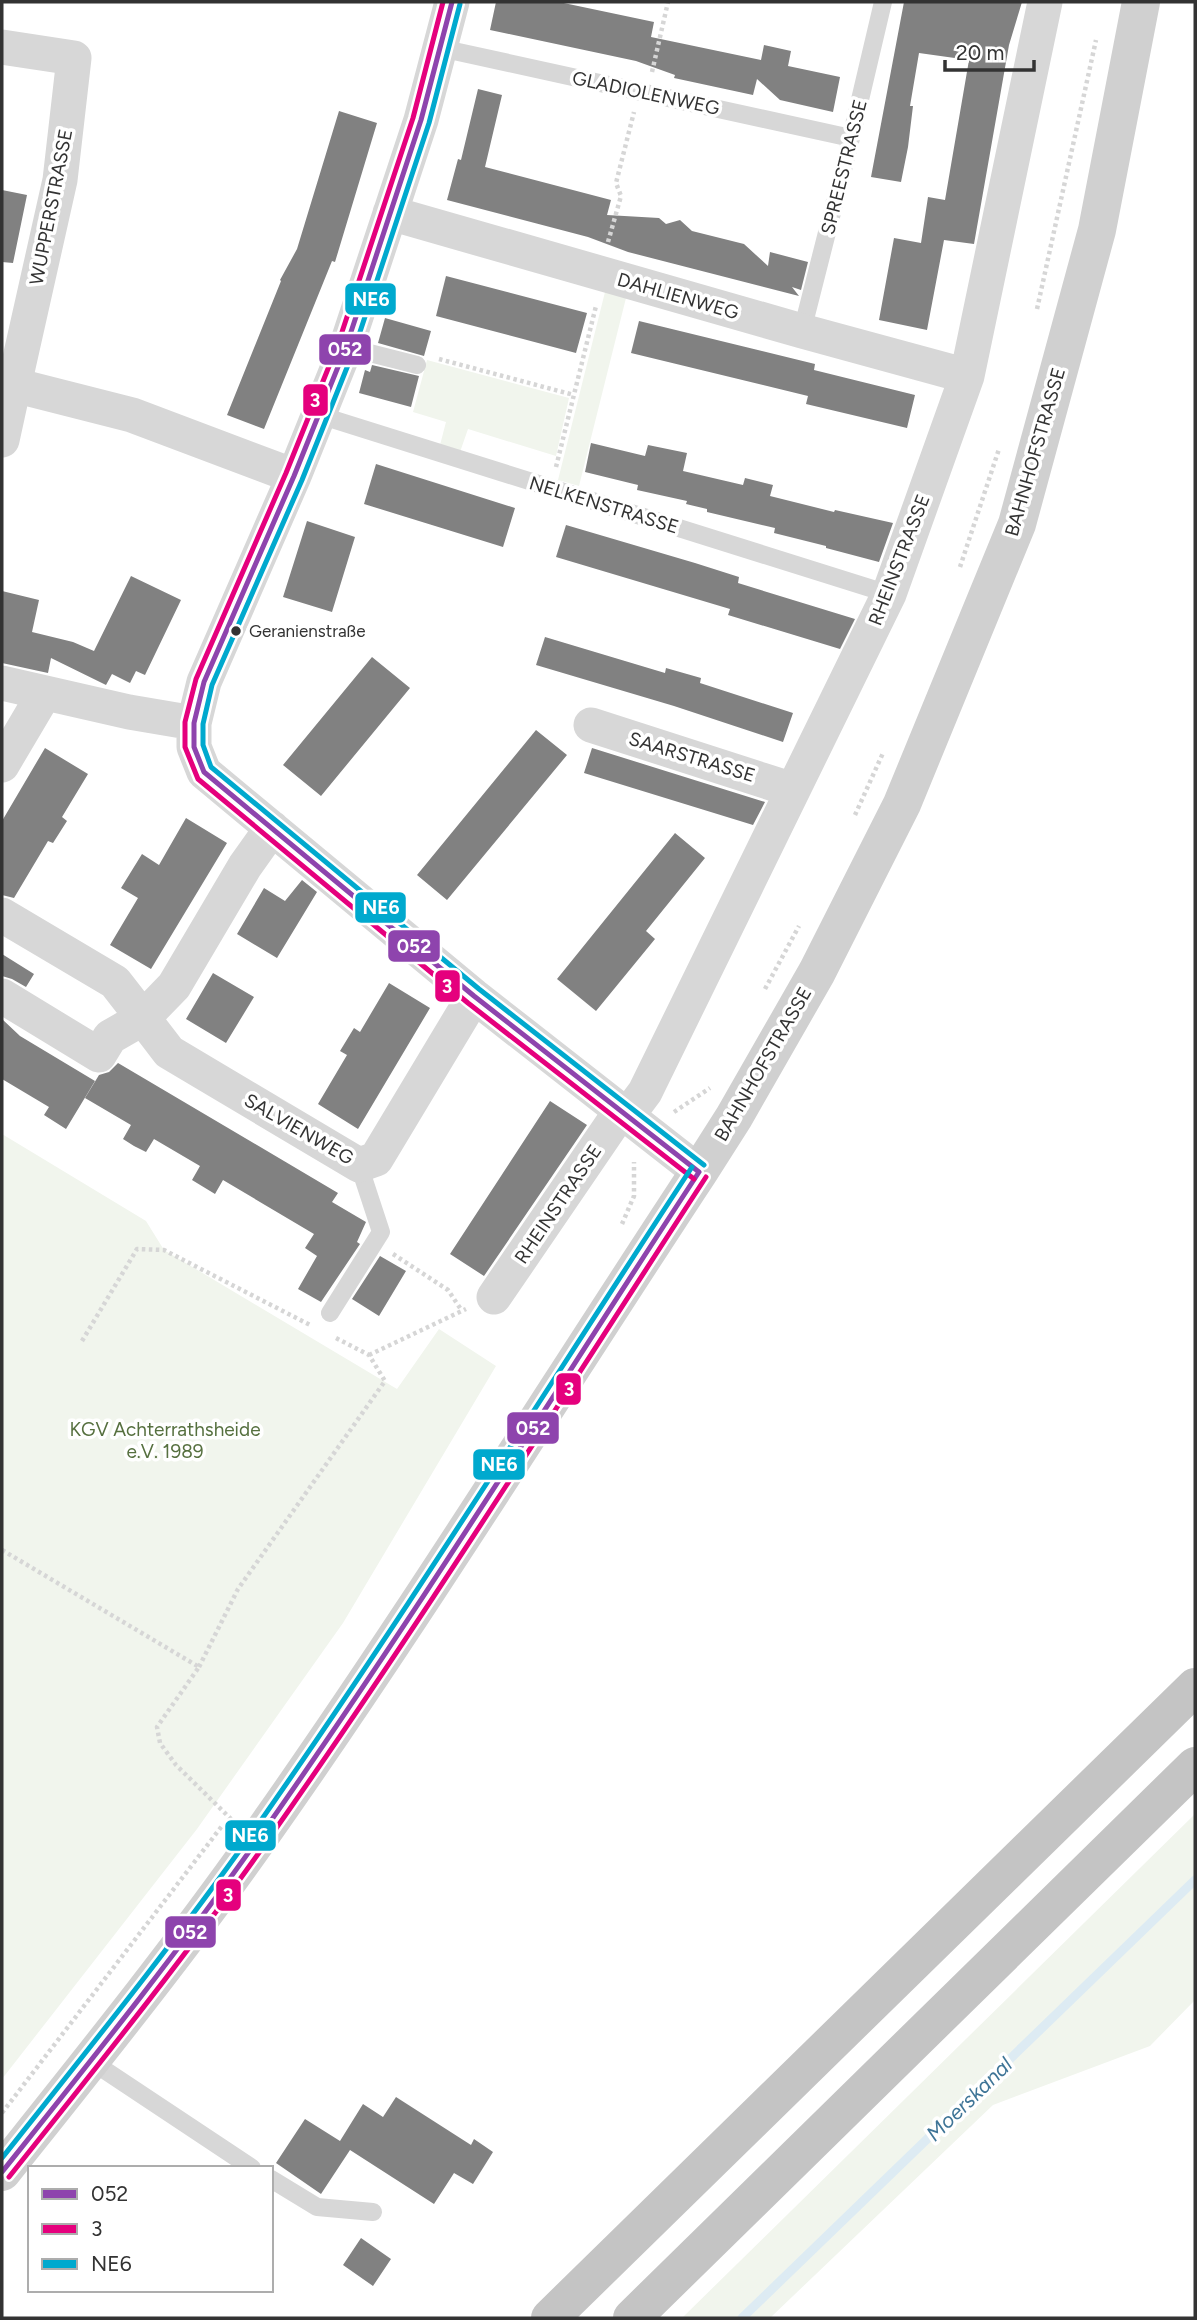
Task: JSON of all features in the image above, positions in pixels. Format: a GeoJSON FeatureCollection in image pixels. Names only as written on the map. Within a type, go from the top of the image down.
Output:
{"type":"FeatureCollection","features":[{"type":"Feature","properties":{"kind":"highway"},"geometry":{"type":"LineString","coordinates":[[550,2318],[1195,1688]]}},
{"type":"Feature","properties":{"kind":"highway"},"geometry":{"type":"LineString","coordinates":[[632,2318],[1195,1766]]}},
{"type":"Feature","properties":{"kind":"main road","name":"BAHNHOFSTRASSE"},"geometry":{"type":"LineString","coordinates":[[2,2172],[91,2061],[256,1842],[419,1601],[699,1172],[734,1117],[817,972],[902,804],[1017,524],[1097,230],[1141,2]]}},
{"type":"Feature","properties":{"kind":"street"},"geometry":{"type":"LineString","coordinates":[[452,2],[421,120],[346,347],[294,476],[204,682],[194,723],[194,747],[204,772],[474,996],[699,1172]]}},
{"type":"Feature","properties":{"kind":"street","name":"RHEINSTRASSE"},"geometry":{"type":"LineString","coordinates":[[494,1297],[624,1114],[645,1091],[889,594],[967,376],[1045,2]]}},
{"type":"Feature","properties":{"kind":"street","name":"WUPPERSTRASSE"},"geometry":{"type":"LineString","coordinates":[[2,47],[74,58],[60,180],[2,440]]}},
{"type":"Feature","properties":{"kind":"street","name":"DAHLIENWEG"},"geometry":{"type":"LineString","coordinates":[[390,213],[967,376]]}},
{"type":"Feature","properties":{"kind":"street"},"geometry":{"type":"LineString","coordinates":[[14,386],[132,415],[294,476]]}},
{"type":"Feature","properties":{"kind":"street"},"geometry":{"type":"LineString","coordinates":[[2,683],[129,712],[194,723]]}},
{"type":"Feature","properties":{"kind":"street"},"geometry":{"type":"LineString","coordinates":[[2,765],[44,694]]}},
{"type":"Feature","properties":{"kind":"street","name":"SAARSTRASSE"},"geometry":{"type":"LineString","coordinates":[[591,725],[793,790]]}},
{"type":"Feature","properties":{"kind":"street"},"geometry":{"type":"LineString","coordinates":[[2,996],[99,1055],[110,1037],[143,1018],[174,986],[245,866],[272,828]]}},
{"type":"Feature","properties":{"kind":"street","name":"SALVIENWEG"},"geometry":{"type":"LineString","coordinates":[[2,915],[115,982],[169,1052],[359,1165],[376,1159],[474,996]]}},
{"type":"Feature","properties":{"kind":"lane","name":"SPREESTRASSE"},"geometry":{"type":"LineString","coordinates":[[802,331],[883,2]]}},
{"type":"Feature","properties":{"kind":"lane","name":"GLADIOLENWEG"},"geometry":{"type":"LineString","coordinates":[[440,48],[851,138]]}},
{"type":"Feature","properties":{"kind":"lane"},"geometry":{"type":"LineString","coordinates":[[346,347],[417,365]]}},
{"type":"Feature","properties":{"kind":"lane","name":"NELKENSTRASSE"},"geometry":{"type":"LineString","coordinates":[[319,415],[889,594]]}},
{"type":"Feature","properties":{"kind":"lane"},"geometry":{"type":"LineString","coordinates":[[330,1313],[381,1232],[359,1165]]}},
{"type":"Feature","properties":{"kind":"lane"},"geometry":{"type":"LineString","coordinates":[[91,2061],[249,2166]]}},
{"type":"Feature","properties":{"kind":"lane"},"geometry":{"type":"LineString","coordinates":[[273,2180],[317,2207],[373,2212]]}},
{"type":"Feature","properties":{"kind":"path"},"geometry":{"type":"LineString","coordinates":[[551,488],[621,196],[616,183],[668,2]]}},
{"type":"Feature","properties":{"kind":"path"},"geometry":{"type":"LineString","coordinates":[[417,365],[426,356],[574,395]]}},
{"type":"Feature","properties":{"kind":"path"},"geometry":{"type":"LineString","coordinates":[[374,1242],[448,1290],[462,1311]]}},
{"type":"Feature","properties":{"kind":"path"},"geometry":{"type":"LineString","coordinates":[[82,1341],[137,1249],[164,1250],[320,1330]]}},
{"type":"Feature","properties":{"kind":"path"},"geometry":{"type":"LineString","coordinates":[[369,1355],[494,1297]]}},
{"type":"Feature","properties":{"kind":"path"},"geometry":{"type":"LineString","coordinates":[[256,1842],[176,1765],[160,1744],[157,1727],[198,1667],[238,1589],[385,1381],[369,1355],[332,1336]]}},
{"type":"Feature","properties":{"kind":"path"},"geometry":{"type":"LineString","coordinates":[[2,1550],[198,1667]]}},
{"type":"Feature","properties":{"kind":"green space"},"geometry":{"type":"Polygon","coordinates":[[[606,288],[627,294],[579,486],[558,480],[606,288]]]}},
{"type":"Feature","properties":{"kind":"green space"},"geometry":{"type":"Polygon","coordinates":[[[427,360],[569,398],[556,456],[468,429],[460,452],[440,445],[446,422],[413,412],[427,360]]]}},
{"type":"Feature","properties":{"kind":"green space","name":"KGV Achterrathsheide e.V. 1989"},"geometry":{"type":"Polygon","coordinates":[[[2,1134],[146,1221],[164,1250],[397,1389],[439,1329],[496,1366],[343,1623],[197,1829],[2,2079],[2,1134]]]}},
{"type":"Feature","properties":{"kind":"green space"},"geometry":{"type":"Polygon","coordinates":[[[1195,1814],[1195,2000],[1150,2046],[993,2105],[770,2318],[682,2318],[1195,1814]]]}},
{"type":"Feature","properties":{"kind":"building"},"geometry":{"type":"Polygon","coordinates":[[[496,2],[559,2],[654,22],[651,37],[761,60],[764,45],[791,51],[788,66],[840,77],[833,112],[780,100],[757,79],[753,95],[674,78],[675,75],[636,61],[490,30],[496,2]]]}},
{"type":"Feature","properties":{"kind":"building"},"geometry":{"type":"Polygon","coordinates":[[[904,2],[1022,2],[1009,45],[974,244],[944,240],[927,330],[879,320],[894,238],[921,243],[928,197],[945,200],[969,60],[919,53],[901,182],[871,177],[904,2]]]}},
{"type":"Feature","properties":{"kind":"building"},"geometry":{"type":"Polygon","coordinates":[[[478,89],[502,95],[485,167],[611,200],[607,215],[659,218],[666,224],[680,220],[692,231],[744,244],[768,266],[770,252],[808,262],[801,290],[792,287],[799,296],[628,252],[588,237],[447,200],[458,159],[461,160],[478,89]]]}},
{"type":"Feature","properties":{"kind":"building"},"geometry":{"type":"Polygon","coordinates":[[[339,111],[377,123],[335,262],[332,261],[264,429],[227,415],[280,280],[297,249],[339,111]]]}},
{"type":"Feature","properties":{"kind":"building"},"geometry":{"type":"Polygon","coordinates":[[[2,190],[27,195],[13,263],[2,262],[2,190]]]}},
{"type":"Feature","properties":{"kind":"building"},"geometry":{"type":"Polygon","coordinates":[[[446,276],[587,313],[576,353],[436,316],[446,276]]]}},
{"type":"Feature","properties":{"kind":"building"},"geometry":{"type":"Polygon","coordinates":[[[385,318],[431,331],[424,356],[378,343],[385,318]]]}},
{"type":"Feature","properties":{"kind":"building"},"geometry":{"type":"Polygon","coordinates":[[[639,321],[815,364],[814,370],[915,395],[907,428],[806,404],[808,396],[631,353],[639,321]]]}},
{"type":"Feature","properties":{"kind":"building"},"geometry":{"type":"Polygon","coordinates":[[[372,365],[419,376],[411,407],[359,393],[365,370],[370,372],[372,365]]]}},
{"type":"Feature","properties":{"kind":"building"},"geometry":{"type":"Polygon","coordinates":[[[591,443],[645,456],[648,445],[687,453],[683,471],[743,485],[745,478],[773,485],[770,496],[893,523],[879,562],[826,548],[774,533],[775,528],[707,512],[707,509],[686,504],[687,501],[637,490],[638,485],[585,472],[591,443]]]}},
{"type":"Feature","properties":{"kind":"building"},"geometry":{"type":"Polygon","coordinates":[[[376,464],[515,508],[503,547],[364,504],[376,464]]]}},
{"type":"Feature","properties":{"kind":"building"},"geometry":{"type":"Polygon","coordinates":[[[307,521],[355,537],[332,612],[283,597],[307,521]]]}},
{"type":"Feature","properties":{"kind":"building"},"geometry":{"type":"Polygon","coordinates":[[[566,525],[739,577],[738,583],[855,619],[840,649],[728,615],[730,609],[556,557],[566,525]]]}},
{"type":"Feature","properties":{"kind":"building"},"geometry":{"type":"Polygon","coordinates":[[[131,576],[181,600],[145,675],[136,671],[130,683],[112,674],[106,685],[51,658],[48,673],[2,663],[2,591],[39,600],[32,632],[73,642],[94,651],[131,576]]]}},
{"type":"Feature","properties":{"kind":"building"},"geometry":{"type":"Polygon","coordinates":[[[545,637],[665,673],[666,668],[701,678],[700,683],[793,713],[783,742],[536,665],[545,637]]]}},
{"type":"Feature","properties":{"kind":"building"},"geometry":{"type":"Polygon","coordinates":[[[372,657],[410,688],[321,796],[283,765],[372,657]]]}},
{"type":"Feature","properties":{"kind":"building"},"geometry":{"type":"Polygon","coordinates":[[[536,730],[567,755],[447,900],[417,875],[536,730]]]}},
{"type":"Feature","properties":{"kind":"building"},"geometry":{"type":"Polygon","coordinates":[[[45,748],[88,774],[62,817],[67,821],[53,843],[48,841],[14,898],[2,895],[2,821],[45,748]]]}},
{"type":"Feature","properties":{"kind":"building"},"geometry":{"type":"Polygon","coordinates":[[[592,748],[765,802],[753,825],[584,773],[592,748]]]}},
{"type":"Feature","properties":{"kind":"building"},"geometry":{"type":"Polygon","coordinates":[[[186,818],[227,843],[151,969],[110,945],[138,898],[121,888],[142,854],[159,865],[186,818]]]}},
{"type":"Feature","properties":{"kind":"building"},"geometry":{"type":"Polygon","coordinates":[[[675,833],[705,858],[646,931],[655,939],[596,1011],[557,979],[675,833]]]}},
{"type":"Feature","properties":{"kind":"building"},"geometry":{"type":"Polygon","coordinates":[[[302,880],[317,892],[277,958],[237,934],[264,888],[285,901],[302,880]]]}},
{"type":"Feature","properties":{"kind":"building"},"geometry":{"type":"Polygon","coordinates":[[[2,954],[34,974],[26,987],[2,976],[2,954]]]}},
{"type":"Feature","properties":{"kind":"building"},"geometry":{"type":"Polygon","coordinates":[[[213,973],[254,997],[226,1043],[186,1019],[213,973]]]}},
{"type":"Feature","properties":{"kind":"building"},"geometry":{"type":"Polygon","coordinates":[[[389,983],[430,1008],[358,1129],[318,1104],[347,1055],[340,1051],[354,1028],[360,1032],[389,983]]]}},
{"type":"Feature","properties":{"kind":"building"},"geometry":{"type":"Polygon","coordinates":[[[2,1019],[20,1036],[95,1081],[66,1129],[44,1115],[49,1107],[2,1079],[2,1019]]]}},
{"type":"Feature","properties":{"kind":"building"},"geometry":{"type":"Polygon","coordinates":[[[118,1063],[338,1193],[332,1202],[366,1222],[357,1242],[360,1244],[321,1302],[298,1289],[317,1256],[305,1248],[314,1234],[223,1180],[215,1194],[192,1180],[200,1166],[154,1139],[146,1152],[134,1146],[123,1139],[131,1125],[85,1098],[99,1075],[109,1072],[118,1063]]]}},
{"type":"Feature","properties":{"kind":"building"},"geometry":{"type":"Polygon","coordinates":[[[550,1101],[587,1125],[484,1276],[450,1254],[550,1101]]]}},
{"type":"Feature","properties":{"kind":"building"},"geometry":{"type":"Polygon","coordinates":[[[380,1256],[406,1271],[379,1316],[352,1299],[380,1256]]]}},
{"type":"Feature","properties":{"kind":"building"},"geometry":{"type":"Polygon","coordinates":[[[396,2097],[471,2145],[474,2139],[493,2152],[473,2184],[454,2173],[434,2204],[350,2150],[321,2194],[276,2163],[305,2119],[340,2141],[363,2104],[383,2117],[396,2097]]]}},
{"type":"Feature","properties":{"kind":"building"},"geometry":{"type":"Polygon","coordinates":[[[361,2238],[391,2259],[373,2286],[343,2265],[361,2238]]]}},
{"type":"Feature","properties":{"kind":"waterway","name":"Moerskanal"},"geometry":{"type":"LineString","coordinates":[[742,2318],[1195,1880]]}},
{"type":"Feature","properties":{"kind":"transit line","name":"3"},"geometry":{"type":"LineString","coordinates":[[443,2],[413,118],[338,344],[286,473],[196,679],[185,722],[185,747],[198,779],[468,1003],[694,1179]]}},
{"type":"Feature","properties":{"kind":"transit line","name":"052"},"geometry":{"type":"LineString","coordinates":[[452,2],[421,120],[346,347],[294,476],[204,682],[194,723],[194,747],[204,772],[474,996],[699,1172]]}},
{"type":"Feature","properties":{"kind":"transit line","name":"NE6"},"geometry":{"type":"LineString","coordinates":[[460,4],[429,123],[354,350],[302,480],[212,685],[203,724],[203,745],[211,767],[479,989],[704,1165]]}},
{"type":"Feature","properties":{"kind":"transit line","name":"NE6"},"geometry":{"type":"LineString","coordinates":[[2,2158],[159,1959],[250,1836],[419,1587],[692,1167]]}},
{"type":"Feature","properties":{"kind":"transit line","name":"052"},"geometry":{"type":"LineString","coordinates":[[2,2172],[195,1926],[314,1760],[426,1593],[699,1172]]}},
{"type":"Feature","properties":{"kind":"transit line","name":"3"},"geometry":{"type":"LineString","coordinates":[[9,2177],[202,1931],[321,1765],[488,1514],[706,1177]]}},
{"type":"Feature","properties":{"kind":"place","name":"Geranienstraße"},"geometry":{"type":"Point","coordinates":[236,631]}}]}
